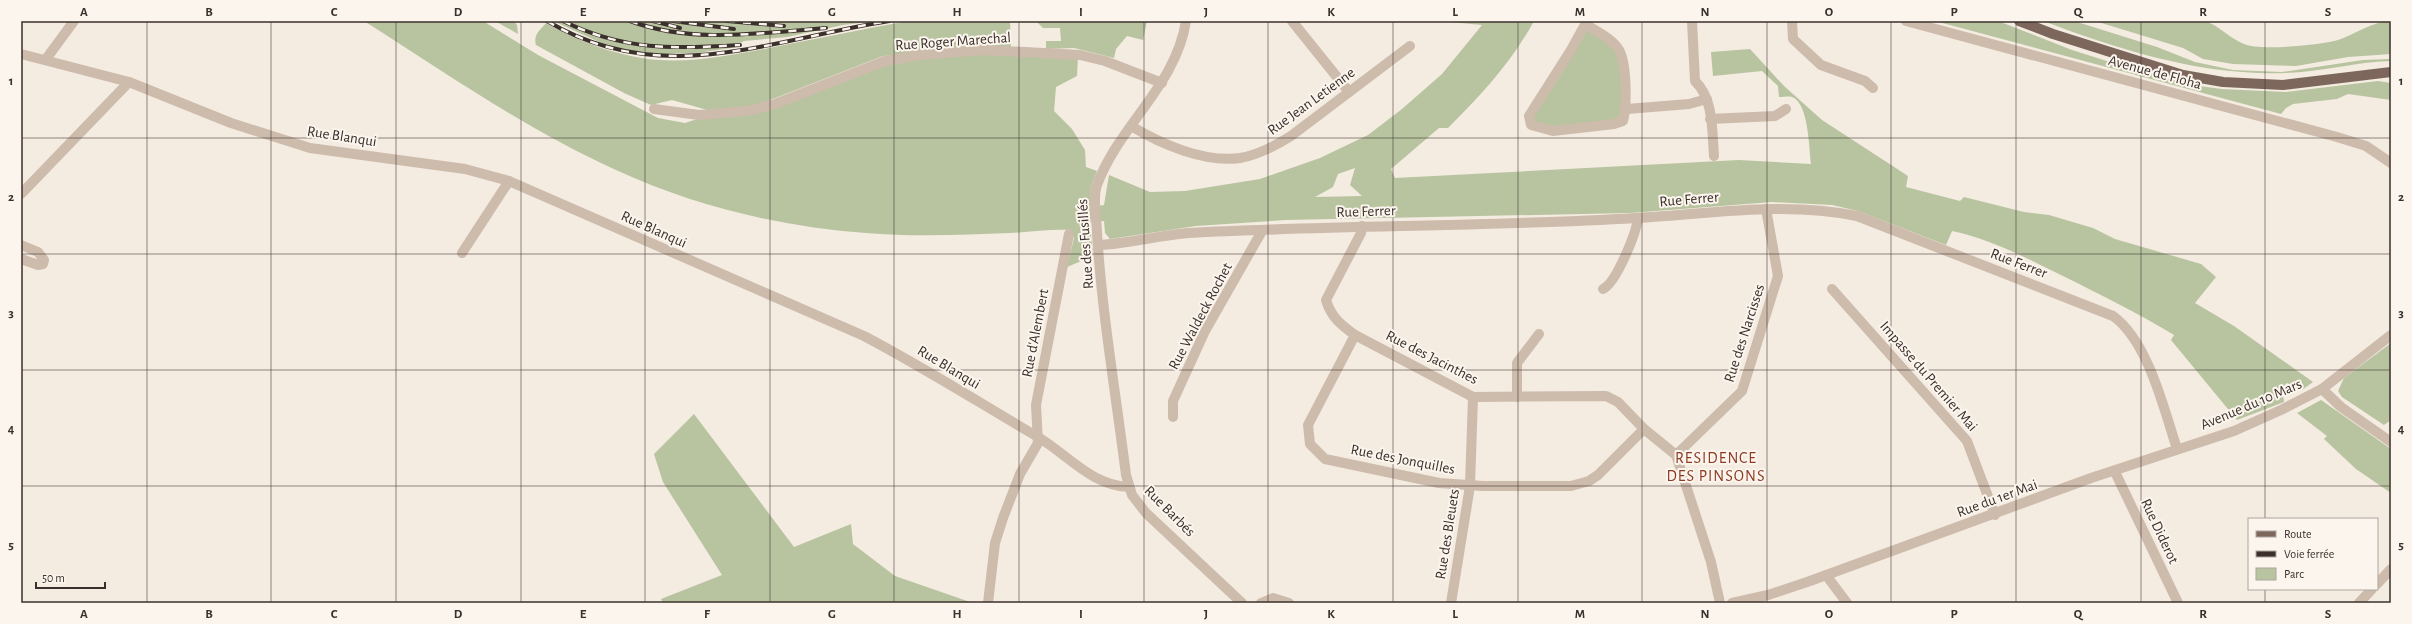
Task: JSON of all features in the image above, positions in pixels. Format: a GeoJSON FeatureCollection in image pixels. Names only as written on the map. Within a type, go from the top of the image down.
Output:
{"type":"FeatureCollection","features":[{"type":"Feature","properties":{"kind":"main road"},"geometry":{"type":"LineString","coordinates":[[2018,21],[2053,34],[2183,75],[2223,82],[2283,85],[2391,72]]}},
{"type":"Feature","properties":{"kind":"street"},"geometry":{"type":"LineString","coordinates":[[46,59],[74,21]]}},
{"type":"Feature","properties":{"kind":"street","name":"Rue des Fusillés"},"geometry":{"type":"LineString","coordinates":[[1129,487],[1098,245],[1095,200],[1097,185],[1111,156],[1162,83],[1176,57],[1186,21]]}},
{"type":"Feature","properties":{"kind":"street"},"geometry":{"type":"LineString","coordinates":[[1292,21],[1349,92]]}},
{"type":"Feature","properties":{"kind":"street"},"geometry":{"type":"LineString","coordinates":[[1692,21],[1695,81],[1703,89],[1707,99],[1714,156]]}},
{"type":"Feature","properties":{"kind":"street"},"geometry":{"type":"LineString","coordinates":[[1792,21],[1792,39],[1821,65],[1866,81],[1873,88]]}},
{"type":"Feature","properties":{"kind":"street","name":"Avenue de Floha"},"geometry":{"type":"LineString","coordinates":[[1906,21],[2337,137],[2366,146],[2378,152],[2391,163]]}},
{"type":"Feature","properties":{"kind":"street"},"geometry":{"type":"LineString","coordinates":[[1586,22],[1619,50],[1622,57],[1626,109],[1623,121],[1614,124],[1553,130],[1531,125],[1529,116],[1571,50],[1586,22]]}},
{"type":"Feature","properties":{"kind":"street","name":"Rue Jean Letienne"},"geometry":{"type":"LineString","coordinates":[[1131,126],[1147,135],[1187,152],[1207,156],[1239,158],[1273,147],[1410,46]]}},
{"type":"Feature","properties":{"kind":"street","name":"Rue Roger Marechal"},"geometry":{"type":"LineString","coordinates":[[654,109],[699,115],[747,111],[775,104],[885,61],[920,55],[985,50],[1080,55],[1105,61],[1162,83]]}},
{"type":"Feature","properties":{"kind":"street","name":"Rue Blanqui"},"geometry":{"type":"LineString","coordinates":[[21,54],[46,59],[128,82],[231,123],[310,148],[465,169],[510,181],[864,336],[898,354],[1038,437]]}},
{"type":"Feature","properties":{"kind":"street"},"geometry":{"type":"LineString","coordinates":[[21,194],[128,82]]}},
{"type":"Feature","properties":{"kind":"street"},"geometry":{"type":"LineString","coordinates":[[1626,109],[1689,104],[1707,99]]}},
{"type":"Feature","properties":{"kind":"street"},"geometry":{"type":"LineString","coordinates":[[1710,119],[1775,116],[1786,109]]}},
{"type":"Feature","properties":{"kind":"street"},"geometry":{"type":"LineString","coordinates":[[462,253],[510,181]]}},
{"type":"Feature","properties":{"kind":"street","name":"Rue Ferrer"},"geometry":{"type":"LineString","coordinates":[[1098,245],[1187,233],[1638,218],[1766,209],[1832,211],[1857,216],[2113,316],[2125,324],[2139,344],[2178,449]]}},
{"type":"Feature","properties":{"kind":"street","name":"Rue des Narcisses"},"geometry":{"type":"LineString","coordinates":[[1676,455],[1742,391],[1778,276],[1766,209]]}},
{"type":"Feature","properties":{"kind":"street"},"geometry":{"type":"LineString","coordinates":[[1603,290],[1610,286],[1628,248],[1638,218]]}},
{"type":"Feature","properties":{"kind":"street","name":"Rue des Jacinthes"},"geometry":{"type":"LineString","coordinates":[[1362,226],[1361,233],[1326,300],[1330,312],[1339,323],[1355,335],[1473,397],[1602,395],[1618,402],[1644,429],[1676,455]]}},
{"type":"Feature","properties":{"kind":"street","name":"Rue Waldeck Rochet"},"geometry":{"type":"LineString","coordinates":[[1173,418],[1173,401],[1202,338],[1262,231]]}},
{"type":"Feature","properties":{"kind":"street","name":"Rue d'Alembert"},"geometry":{"type":"LineString","coordinates":[[1038,437],[1035,429],[1036,405],[1069,234]]}},
{"type":"Feature","properties":{"kind":"street"},"geometry":{"type":"LineString","coordinates":[[21,245],[38,252],[44,260],[43,264],[38,265],[21,259]]}},
{"type":"Feature","properties":{"kind":"street","name":"Impasse du Premier Mai"},"geometry":{"type":"LineString","coordinates":[[1832,288],[1967,441],[1995,515]]}},
{"type":"Feature","properties":{"kind":"street"},"geometry":{"type":"LineString","coordinates":[[1517,397],[1518,364],[1539,334]]}},
{"type":"Feature","properties":{"kind":"street","name":"Rue des Jonquilles"},"geometry":{"type":"LineString","coordinates":[[1355,335],[1308,425],[1310,444],[1316,452],[1325,459],[1439,483],[1470,486],[1571,486],[1589,481],[1644,429]]}},
{"type":"Feature","properties":{"kind":"street","name":"Avenue du 10 Mars"},"geometry":{"type":"LineString","coordinates":[[2178,449],[2234,431],[2282,410],[2322,389],[2391,335]]}},
{"type":"Feature","properties":{"kind":"street"},"geometry":{"type":"LineString","coordinates":[[2322,389],[2341,407],[2390,441]]}},
{"type":"Feature","properties":{"kind":"street","name":"Rue des Bleuets"},"geometry":{"type":"LineString","coordinates":[[1452,603],[1470,486],[1473,397]]}},
{"type":"Feature","properties":{"kind":"street"},"geometry":{"type":"LineString","coordinates":[[988,603],[996,543],[1002,518],[1038,437]]}},
{"type":"Feature","properties":{"kind":"street","name":"Rue Barbés"},"geometry":{"type":"LineString","coordinates":[[1038,437],[1101,482],[1117,487],[1129,487],[1132,495],[1146,513],[1218,578],[1242,603]]}},
{"type":"Feature","properties":{"kind":"street","name":"Rue du 1er Mai"},"geometry":{"type":"LineString","coordinates":[[1732,603],[1768,595],[1826,575],[1995,515],[2091,478],[2115,472],[2178,449]]}},
{"type":"Feature","properties":{"kind":"street"},"geometry":{"type":"LineString","coordinates":[[1676,455],[1711,562],[1720,603]]}},
{"type":"Feature","properties":{"kind":"street","name":"Rue Diderot"},"geometry":{"type":"LineString","coordinates":[[2115,472],[2178,603]]}},
{"type":"Feature","properties":{"kind":"street"},"geometry":{"type":"LineString","coordinates":[[2378,583],[2391,569]]}},
{"type":"Feature","properties":{"kind":"street"},"geometry":{"type":"LineString","coordinates":[[1826,575],[1846,603]]}},
{"type":"Feature","properties":{"kind":"street"},"geometry":{"type":"LineString","coordinates":[[2359,603],[2371,590]]}},
{"type":"Feature","properties":{"kind":"street"},"geometry":{"type":"LineString","coordinates":[[1261,603],[1273,598],[1289,603]]}},
{"type":"Feature","properties":{"kind":"green space"},"geometry":{"type":"Polygon","coordinates":[[[364,21],[483,21],[538,55],[658,118],[685,123],[697,119],[737,115],[892,63],[956,55],[1012,54],[1078,57],[1077,76],[1056,87],[1054,111],[1072,129],[1085,150],[1086,167],[1097,171],[1091,187],[1090,207],[1104,205],[1109,175],[1150,192],[1185,191],[1260,179],[1320,158],[1368,135],[1402,109],[1442,74],[1482,25],[1438,21],[1534,21],[1516,51],[1484,91],[1448,128],[1439,128],[1391,169],[1395,178],[1739,160],[1811,164],[1809,138],[1805,117],[1798,101],[1792,97],[1779,97],[1778,86],[1762,71],[1713,76],[1711,52],[1750,49],[1784,86],[1822,120],[1908,176],[1906,187],[1960,201],[1964,197],[2024,212],[2049,215],[2093,228],[2115,239],[2201,264],[2216,277],[2195,303],[2234,326],[2313,382],[2302,390],[2287,383],[2282,388],[2284,402],[2237,420],[2171,340],[2174,335],[2133,312],[2023,256],[1981,239],[1952,231],[1946,245],[1858,211],[1832,205],[1772,202],[1630,213],[1285,220],[1196,226],[1110,239],[1105,233],[1104,221],[1090,222],[1093,256],[1067,267],[1074,238],[1071,230],[920,235],[866,233],[802,226],[738,213],[707,204],[646,183],[616,170],[519,119],[364,21]],[[1355,168],[1338,174],[1333,187],[1315,197],[1362,196],[1350,185],[1355,168]]]}},
{"type":"Feature","properties":{"kind":"green space"},"geometry":{"type":"Polygon","coordinates":[[[495,21],[514,21],[517,25],[518,34],[495,21]]]}},
{"type":"Feature","properties":{"kind":"green space"},"geometry":{"type":"Polygon","coordinates":[[[553,21],[876,21],[843,25],[787,37],[744,41],[731,48],[697,53],[662,54],[632,51],[606,45],[553,21]]]}},
{"type":"Feature","properties":{"kind":"green space"},"geometry":{"type":"Polygon","coordinates":[[[909,21],[1010,21],[1011,47],[883,56],[765,102],[740,108],[711,111],[672,100],[651,105],[624,93],[536,45],[535,41],[538,33],[546,23],[570,36],[621,54],[648,59],[694,60],[769,48],[909,21]]]}},
{"type":"Feature","properties":{"kind":"green space"},"geometry":{"type":"Polygon","coordinates":[[[1036,21],[1147,21],[1143,40],[1127,36],[1116,49],[1114,58],[1074,48],[1046,49],[1046,41],[1061,41],[1060,28],[1043,28],[1036,21]]]}},
{"type":"Feature","properties":{"kind":"green space"},"geometry":{"type":"Polygon","coordinates":[[[1935,21],[1998,21],[2072,50],[2191,85],[2222,89],[2286,92],[2378,81],[2391,83],[2391,100],[2348,94],[2337,99],[2293,104],[2286,108],[2281,114],[1935,21]]]}},
{"type":"Feature","properties":{"kind":"green space"},"geometry":{"type":"Polygon","coordinates":[[[2043,21],[2074,21],[2157,47],[2195,62],[2233,70],[2282,72],[2363,60],[2389,59],[2391,61],[2285,73],[2254,73],[2223,70],[2192,66],[2132,51],[2043,21]]]}},
{"type":"Feature","properties":{"kind":"green space"},"geometry":{"type":"Polygon","coordinates":[[[2095,21],[2205,21],[2244,44],[2251,46],[2276,47],[2330,42],[2378,23],[2391,21],[2391,54],[2348,57],[2296,66],[2233,64],[2203,59],[2183,48],[2095,21]]]}},
{"type":"Feature","properties":{"kind":"green space"},"geometry":{"type":"Polygon","coordinates":[[[1585,24],[1619,50],[1623,121],[1540,129],[1529,116],[1585,24]]]}},
{"type":"Feature","properties":{"kind":"green space"},"geometry":{"type":"Polygon","coordinates":[[[2391,343],[2391,420],[2384,425],[2342,397],[2338,391],[2344,378],[2391,343]]]}},
{"type":"Feature","properties":{"kind":"green space"},"geometry":{"type":"Polygon","coordinates":[[[2321,400],[2391,449],[2391,493],[2356,469],[2324,439],[2327,436],[2297,413],[2321,400]]]}},
{"type":"Feature","properties":{"kind":"green space"},"geometry":{"type":"Polygon","coordinates":[[[694,414],[794,547],[851,524],[853,544],[895,576],[973,603],[663,603],[661,599],[722,575],[663,482],[654,454],[694,414]]]}},
{"type":"Feature","properties":{"kind":"railway"},"geometry":{"type":"LineString","coordinates":[[547,21],[590,41],[632,52],[674,56],[716,54],[889,21]]}},
{"type":"Feature","properties":{"kind":"railway"},"geometry":{"type":"LineString","coordinates":[[563,21],[585,31],[607,38],[650,46],[693,47],[740,45]]}},
{"type":"Feature","properties":{"kind":"railway"},"geometry":{"type":"LineString","coordinates":[[630,21],[654,28],[702,35],[752,34],[826,28]]}},
{"type":"Feature","properties":{"kind":"railway"},"geometry":{"type":"LineString","coordinates":[[653,21],[680,28]]}},
{"type":"Feature","properties":{"kind":"railway"},"geometry":{"type":"LineString","coordinates":[[673,21],[734,29]]}},
{"type":"Feature","properties":{"kind":"railway"},"geometry":{"type":"LineString","coordinates":[[727,21],[784,26]]}},
{"type":"Feature","properties":{"kind":"district","name":"RESIDENCE DES PINSONS"},"geometry":{"type":"Point","coordinates":[1716,466]}}]}
